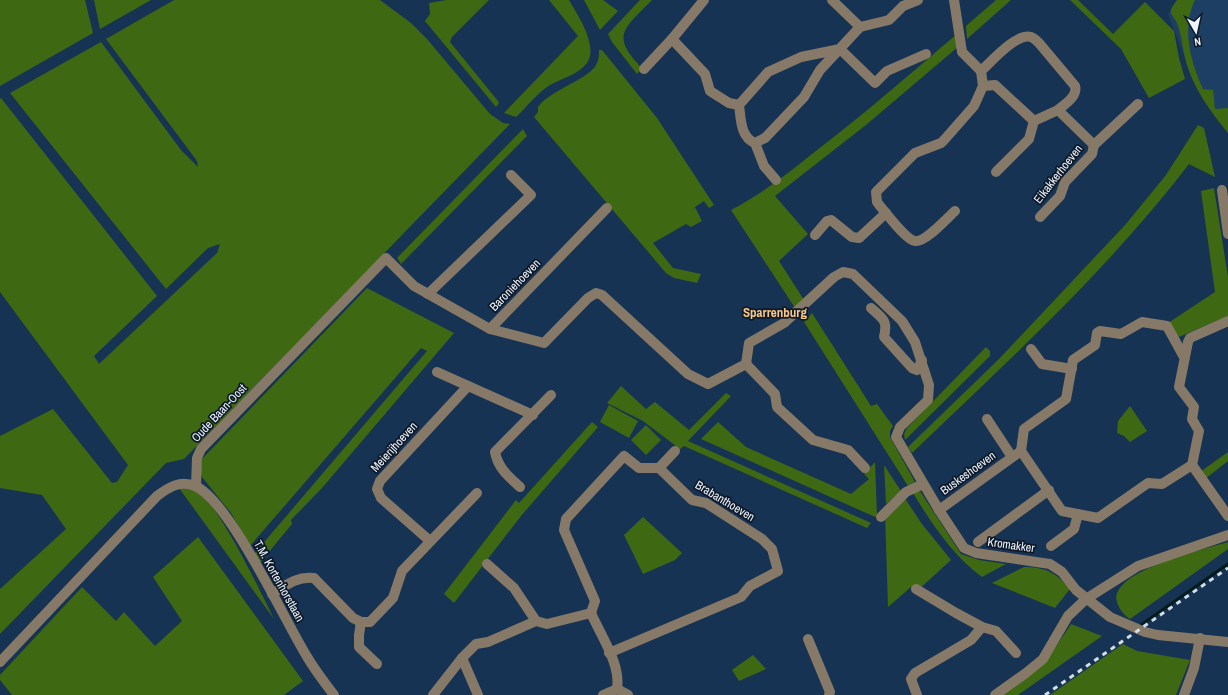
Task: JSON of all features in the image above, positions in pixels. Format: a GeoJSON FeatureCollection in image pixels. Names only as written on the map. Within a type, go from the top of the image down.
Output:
{"type":"FeatureCollection","features":[{"type":"Feature","properties":{"kind":"street"},"geometry":{"type":"LineString","coordinates":[[832,0],[860,27]]}},
{"type":"Feature","properties":{"kind":"street"},"geometry":{"type":"LineString","coordinates":[[739,105],[744,134],[749,141],[755,143],[765,138],[804,97],[820,70],[860,27],[889,20],[903,6],[918,0]]}},
{"type":"Feature","properties":{"kind":"street"},"geometry":{"type":"LineString","coordinates":[[954,0],[962,52],[981,71],[983,86],[974,106],[941,143],[915,154],[879,187],[876,192],[877,202],[909,239],[916,242],[923,240],[955,211]]}},
{"type":"Feature","properties":{"kind":"street"},"geometry":{"type":"LineString","coordinates":[[644,69],[672,39],[702,1]]}},
{"type":"Feature","properties":{"kind":"street"},"geometry":{"type":"LineString","coordinates":[[981,71],[1016,40],[1032,37],[1039,43],[1076,89],[1073,97],[1058,110],[1034,121],[1029,139],[996,172]]}},
{"type":"Feature","properties":{"kind":"street"},"geometry":{"type":"LineString","coordinates":[[672,39],[705,74],[710,91],[729,102],[739,105]]}},
{"type":"Feature","properties":{"kind":"street"},"geometry":{"type":"LineString","coordinates":[[840,49],[875,83],[886,71],[926,54]]}},
{"type":"Feature","properties":{"kind":"street"},"geometry":{"type":"LineString","coordinates":[[739,105],[768,72],[801,57],[840,49]]}},
{"type":"Feature","properties":{"kind":"street"},"geometry":{"type":"LineString","coordinates":[[983,86],[995,85],[1034,121]]}},
{"type":"Feature","properties":{"kind":"street","name":"Eikakkerhoeven"},"geometry":{"type":"LineString","coordinates":[[1040,217],[1060,196],[1065,182],[1092,154],[1094,145],[1138,104]]}},
{"type":"Feature","properties":{"kind":"street","name":"Eikakkerhoeven"},"geometry":{"type":"LineString","coordinates":[[1058,110],[1094,145]]}},
{"type":"Feature","properties":{"kind":"street"},"geometry":{"type":"LineString","coordinates":[[755,143],[764,166],[776,180]]}},
{"type":"Feature","properties":{"kind":"street"},"geometry":{"type":"LineString","coordinates":[[428,294],[531,195],[511,175]]}},
{"type":"Feature","properties":{"kind":"street"},"geometry":{"type":"LineString","coordinates":[[1222,190],[1228,234]]}},
{"type":"Feature","properties":{"kind":"street","name":"Baroniehoeven"},"geometry":{"type":"LineString","coordinates":[[386,258],[414,286],[490,329],[607,208]]}},
{"type":"Feature","properties":{"kind":"street"},"geometry":{"type":"LineString","coordinates":[[815,235],[827,221],[831,220],[852,237],[859,238],[886,213]]}},
{"type":"Feature","properties":{"kind":"street","name":"Oude Baan-Oost"},"geometry":{"type":"LineString","coordinates":[[196,486],[196,458],[201,449],[386,258]]}},
{"type":"Feature","properties":{"kind":"street"},"geometry":{"type":"LineString","coordinates":[[746,364],[750,343],[784,323],[834,277],[843,272],[853,274],[902,320],[915,342],[922,360],[917,370],[912,368],[884,337],[886,327],[884,321],[871,308]]}},
{"type":"Feature","properties":{"kind":"street"},"geometry":{"type":"LineString","coordinates":[[490,329],[544,343],[588,298],[596,293],[602,295],[688,374],[708,384],[746,364]]}},
{"type":"Feature","properties":{"kind":"street"},"geometry":{"type":"LineString","coordinates":[[1184,357],[1167,326],[1142,322],[1121,334],[1100,331],[1097,333],[1095,345],[1073,360],[1066,399],[1024,430],[1021,451],[1062,511],[1098,518],[1148,483],[1162,484],[1192,465],[1199,431],[1192,419],[1194,407],[1180,387],[1184,357],[1190,338],[1228,321]]}},
{"type":"Feature","properties":{"kind":"street"},"geometry":{"type":"LineString","coordinates":[[1031,349],[1042,364],[1072,369]]}},
{"type":"Feature","properties":{"kind":"street","name":"Kromakker"},"geometry":{"type":"LineString","coordinates":[[922,360],[929,385],[928,400],[900,427],[896,437],[923,484],[964,548],[976,553],[1050,564],[1062,572],[1086,600],[1110,617],[1146,632],[1158,635],[1228,642]]}},
{"type":"Feature","properties":{"kind":"street"},"geometry":{"type":"LineString","coordinates":[[746,364],[775,394],[777,407],[813,440],[848,450],[865,468]]}},
{"type":"Feature","properties":{"kind":"street"},"geometry":{"type":"LineString","coordinates":[[437,372],[533,415]]}},
{"type":"Feature","properties":{"kind":"street","name":"Meierijhoeven"},"geometry":{"type":"LineString","coordinates":[[430,542],[381,498],[376,489],[380,481],[468,386]]}},
{"type":"Feature","properties":{"kind":"street"},"geometry":{"type":"LineString","coordinates":[[520,487],[502,470],[497,462],[495,452],[551,395]]}},
{"type":"Feature","properties":{"kind":"street","name":"Buskeshoeven"},"geometry":{"type":"LineString","coordinates":[[987,419],[1012,457]]}},
{"type":"Feature","properties":{"kind":"street"},"geometry":{"type":"LineString","coordinates":[[617,689],[619,679],[609,653],[590,613],[595,601],[564,530],[566,519],[624,456],[639,468],[659,468],[675,451]]}},
{"type":"Feature","properties":{"kind":"street","name":"Buskeshoeven"},"geometry":{"type":"LineString","coordinates":[[939,510],[1021,451]]}},
{"type":"Feature","properties":{"kind":"street"},"geometry":{"type":"LineString","coordinates":[[1192,465],[1228,516]]}},
{"type":"Feature","properties":{"kind":"street","name":"Brabanthoeven"},"geometry":{"type":"LineString","coordinates":[[609,653],[741,597],[750,586],[778,571],[772,549],[762,539],[706,503],[692,500],[659,468]]}},
{"type":"Feature","properties":{"kind":"street"},"geometry":{"type":"LineString","coordinates":[[0,662],[157,496],[170,486],[187,483],[196,486]]}},
{"type":"Feature","properties":{"kind":"street"},"geometry":{"type":"LineString","coordinates":[[881,517],[906,492],[923,484]]}},
{"type":"Feature","properties":{"kind":"street","name":"T.M. Kortenhorstlaan"},"geometry":{"type":"LineString","coordinates":[[196,486],[206,492],[216,503],[249,553],[306,656],[334,695]]}},
{"type":"Feature","properties":{"kind":"street"},"geometry":{"type":"LineString","coordinates":[[978,542],[1049,490]]}},
{"type":"Feature","properties":{"kind":"street"},"geometry":{"type":"LineString","coordinates":[[272,594],[292,580],[305,577],[314,578],[353,618],[361,622],[370,622],[393,598],[402,571],[476,493]]}},
{"type":"Feature","properties":{"kind":"street"},"geometry":{"type":"LineString","coordinates":[[1051,546],[1074,529],[1078,514]]}},
{"type":"Feature","properties":{"kind":"street"},"geometry":{"type":"LineString","coordinates":[[995,695],[1026,674],[1043,659],[1068,616],[1086,600],[1138,566],[1228,535]]}},
{"type":"Feature","properties":{"kind":"street"},"geometry":{"type":"LineString","coordinates":[[487,564],[514,588],[536,621]]}},
{"type":"Feature","properties":{"kind":"street"},"geometry":{"type":"LineString","coordinates":[[916,589],[936,603],[982,627],[996,631],[1016,653]]}},
{"type":"Feature","properties":{"kind":"street"},"geometry":{"type":"LineString","coordinates":[[433,695],[462,658],[476,644],[488,642],[536,621],[547,624],[590,613]]}},
{"type":"Feature","properties":{"kind":"street"},"geometry":{"type":"LineString","coordinates":[[361,622],[359,647],[377,664]]}},
{"type":"Feature","properties":{"kind":"street"},"geometry":{"type":"LineString","coordinates":[[917,695],[911,679],[915,674],[971,640],[982,627]]}},
{"type":"Feature","properties":{"kind":"street"},"geometry":{"type":"LineString","coordinates":[[1184,695],[1194,668],[1200,638]]}},
{"type":"Feature","properties":{"kind":"street"},"geometry":{"type":"LineString","coordinates":[[808,639],[830,692],[829,695]]}},
{"type":"Feature","properties":{"kind":"street"},"geometry":{"type":"LineString","coordinates":[[462,658],[478,695]]}},
{"type":"Feature","properties":{"kind":"street"},"geometry":{"type":"LineString","coordinates":[[603,695],[617,689]]}},
{"type":"Feature","properties":{"kind":"street"},"geometry":{"type":"LineString","coordinates":[[617,689],[628,695]]}},
{"type":"Feature","properties":{"kind":"shaded area"},"geometry":{"type":"Polygon","coordinates":[[[1177,0],[1228,0],[1228,133],[1201,96],[1168,14],[1177,0]]]}},
{"type":"Feature","properties":{"kind":"green space"},"geometry":{"type":"Polygon","coordinates":[[[0,0],[85,0],[93,33],[0,86],[0,0]]]}},
{"type":"Feature","properties":{"kind":"green space"},"geometry":{"type":"Polygon","coordinates":[[[94,0],[151,0],[100,29],[94,0]]]}},
{"type":"Feature","properties":{"kind":"green space"},"geometry":{"type":"Polygon","coordinates":[[[174,0],[380,0],[411,23],[427,39],[490,114],[503,123],[510,124],[184,459],[166,463],[0,634],[0,589],[66,529],[42,495],[0,488],[0,436],[53,409],[112,483],[117,482],[128,465],[0,292],[0,99],[1,98],[157,296],[94,356],[99,364],[217,253],[220,244],[208,248],[166,289],[10,93],[101,42],[181,150],[198,167],[197,161],[106,39],[174,0]]]}},
{"type":"Feature","properties":{"kind":"green space"},"geometry":{"type":"Polygon","coordinates":[[[446,0],[489,0],[452,37],[450,42],[498,101],[499,103],[496,107],[425,21],[430,14],[429,3],[446,0]]]}},
{"type":"Feature","properties":{"kind":"green space"},"geometry":{"type":"Polygon","coordinates":[[[549,0],[569,0],[586,30],[589,39],[590,56],[584,67],[545,88],[516,117],[504,113],[578,36],[549,0]]]}},
{"type":"Feature","properties":{"kind":"green space"},"geometry":{"type":"Polygon","coordinates":[[[584,0],[603,0],[618,11],[600,30],[584,0]]]}},
{"type":"Feature","properties":{"kind":"green space"},"geometry":{"type":"Polygon","coordinates":[[[640,0],[652,0],[634,18],[624,32],[626,48],[642,68],[637,74],[612,42],[608,34],[640,0]]]}},
{"type":"Feature","properties":{"kind":"green space"},"geometry":{"type":"Polygon","coordinates":[[[996,0],[1011,0],[967,39],[966,26],[996,0]]]}},
{"type":"Feature","properties":{"kind":"green space"},"geometry":{"type":"Polygon","coordinates":[[[1070,0],[1078,0],[1113,34],[1145,2],[1174,31],[1185,79],[1149,98],[1121,49],[1070,0]]]}},
{"type":"Feature","properties":{"kind":"green space"},"geometry":{"type":"Polygon","coordinates":[[[1177,0],[1195,0],[1189,22],[1189,45],[1195,68],[1203,89],[1213,90],[1215,109],[1228,108],[1228,133],[1203,99],[1189,72],[1179,29],[1171,12],[1173,5],[1177,0]]]}},
{"type":"Feature","properties":{"kind":"green space"},"geometry":{"type":"Polygon","coordinates":[[[957,34],[959,46],[866,125],[775,196],[808,234],[779,261],[806,303],[797,311],[731,210],[778,181],[873,105],[957,34]]]}},
{"type":"Feature","properties":{"kind":"green space"},"geometry":{"type":"Polygon","coordinates":[[[599,50],[602,50],[657,118],[714,205],[709,208],[704,201],[695,207],[702,221],[691,227],[686,224],[653,243],[673,268],[701,274],[697,283],[674,278],[666,273],[534,117],[538,112],[538,107],[544,101],[593,69],[598,60],[599,50]]]}},
{"type":"Feature","properties":{"kind":"green space"},"geometry":{"type":"Polygon","coordinates":[[[1198,125],[1204,128],[1215,177],[1189,164],[1158,203],[1091,278],[1056,314],[912,453],[908,447],[999,359],[1126,224],[1166,175],[1198,125]]]}},
{"type":"Feature","properties":{"kind":"green space"},"geometry":{"type":"Polygon","coordinates":[[[523,129],[527,136],[401,264],[397,258],[523,129]]]}},
{"type":"Feature","properties":{"kind":"green space"},"geometry":{"type":"Polygon","coordinates":[[[1214,188],[1228,277],[1228,316],[1179,337],[1168,323],[1215,292],[1201,191],[1214,188]]]}},
{"type":"Feature","properties":{"kind":"green space"},"geometry":{"type":"Polygon","coordinates":[[[367,288],[454,333],[322,488],[291,520],[292,524],[259,564],[254,554],[427,351],[421,348],[250,546],[231,513],[202,477],[199,469],[201,460],[367,288]]]}},
{"type":"Feature","properties":{"kind":"green space"},"geometry":{"type":"Polygon","coordinates":[[[812,313],[871,406],[877,404],[893,426],[890,431],[890,437],[915,482],[908,486],[804,322],[812,313]]]}},
{"type":"Feature","properties":{"kind":"green space"},"geometry":{"type":"Polygon","coordinates":[[[986,347],[990,351],[990,356],[905,440],[904,434],[907,428],[986,347]]]}},
{"type":"Feature","properties":{"kind":"green space"},"geometry":{"type":"Polygon","coordinates":[[[621,386],[646,409],[655,402],[689,430],[726,393],[731,396],[688,441],[871,523],[867,528],[684,446],[680,449],[643,421],[607,403],[621,386]]]}},
{"type":"Feature","properties":{"kind":"green space"},"geometry":{"type":"Polygon","coordinates":[[[609,405],[638,421],[629,438],[600,422],[609,405]]]}},
{"type":"Feature","properties":{"kind":"green space"},"geometry":{"type":"Polygon","coordinates":[[[1130,406],[1147,431],[1130,442],[1124,436],[1117,433],[1118,421],[1130,406]]]}},
{"type":"Feature","properties":{"kind":"green space"},"geometry":{"type":"Polygon","coordinates":[[[592,422],[598,427],[521,516],[454,603],[444,594],[516,500],[519,503],[592,422]]]}},
{"type":"Feature","properties":{"kind":"green space"},"geometry":{"type":"Polygon","coordinates":[[[718,422],[746,447],[851,494],[869,479],[864,474],[875,462],[877,515],[875,517],[701,439],[718,422]]]}},
{"type":"Feature","properties":{"kind":"green space"},"geometry":{"type":"Polygon","coordinates":[[[646,425],[661,440],[646,455],[631,440],[646,425]]]}},
{"type":"Feature","properties":{"kind":"green space"},"geometry":{"type":"Polygon","coordinates":[[[1228,452],[1228,461],[1205,479],[1200,472],[1228,452]]]}},
{"type":"Feature","properties":{"kind":"green space"},"geometry":{"type":"Polygon","coordinates":[[[884,465],[901,491],[886,504],[884,465]]]}},
{"type":"Feature","properties":{"kind":"green space"},"geometry":{"type":"Polygon","coordinates":[[[179,488],[197,491],[206,499],[216,512],[239,550],[274,619],[179,488]]]}},
{"type":"Feature","properties":{"kind":"green space"},"geometry":{"type":"Polygon","coordinates":[[[920,491],[961,554],[979,560],[1006,564],[982,577],[971,569],[944,539],[913,493],[920,491]]]}},
{"type":"Feature","properties":{"kind":"green space"},"geometry":{"type":"Polygon","coordinates":[[[903,500],[906,500],[922,524],[951,560],[917,591],[911,587],[888,607],[885,514],[903,500]]]}},
{"type":"Feature","properties":{"kind":"green space"},"geometry":{"type":"Polygon","coordinates":[[[643,517],[682,553],[675,560],[643,574],[624,535],[643,517]]]}},
{"type":"Feature","properties":{"kind":"green space"},"geometry":{"type":"Polygon","coordinates":[[[198,537],[303,681],[284,695],[12,695],[0,680],[0,675],[82,587],[116,621],[124,612],[155,646],[182,621],[153,577],[198,537]]]}},
{"type":"Feature","properties":{"kind":"green space"},"geometry":{"type":"Polygon","coordinates":[[[1228,542],[1228,549],[1130,619],[1120,609],[1117,602],[1118,591],[1127,581],[1142,571],[1181,556],[1228,542]]]}},
{"type":"Feature","properties":{"kind":"green space"},"geometry":{"type":"Polygon","coordinates":[[[1024,567],[1038,568],[1050,572],[1070,589],[1055,608],[992,583],[1024,567]]]}},
{"type":"Feature","properties":{"kind":"green space"},"geometry":{"type":"Polygon","coordinates":[[[1071,624],[1102,636],[1018,695],[1001,695],[1045,663],[1071,624]]]}},
{"type":"Feature","properties":{"kind":"green space"},"geometry":{"type":"Polygon","coordinates":[[[1123,644],[1137,651],[1190,660],[1176,695],[1050,695],[1123,644]]]}},
{"type":"Feature","properties":{"kind":"green space"},"geometry":{"type":"Polygon","coordinates":[[[753,655],[766,669],[739,681],[732,670],[753,655]]]}},
{"type":"Feature","properties":{"kind":"waterway"},"geometry":{"type":"LineString","coordinates":[[1141,625],[1228,564]]}},
{"type":"Feature","properties":{"kind":"railway"},"geometry":{"type":"LineString","coordinates":[[1045,695],[1228,568]]}},
{"type":"Feature","properties":{"kind":"district","name":"Sparrenburg"},"geometry":{"type":"Point","coordinates":[775,312]}}]}
